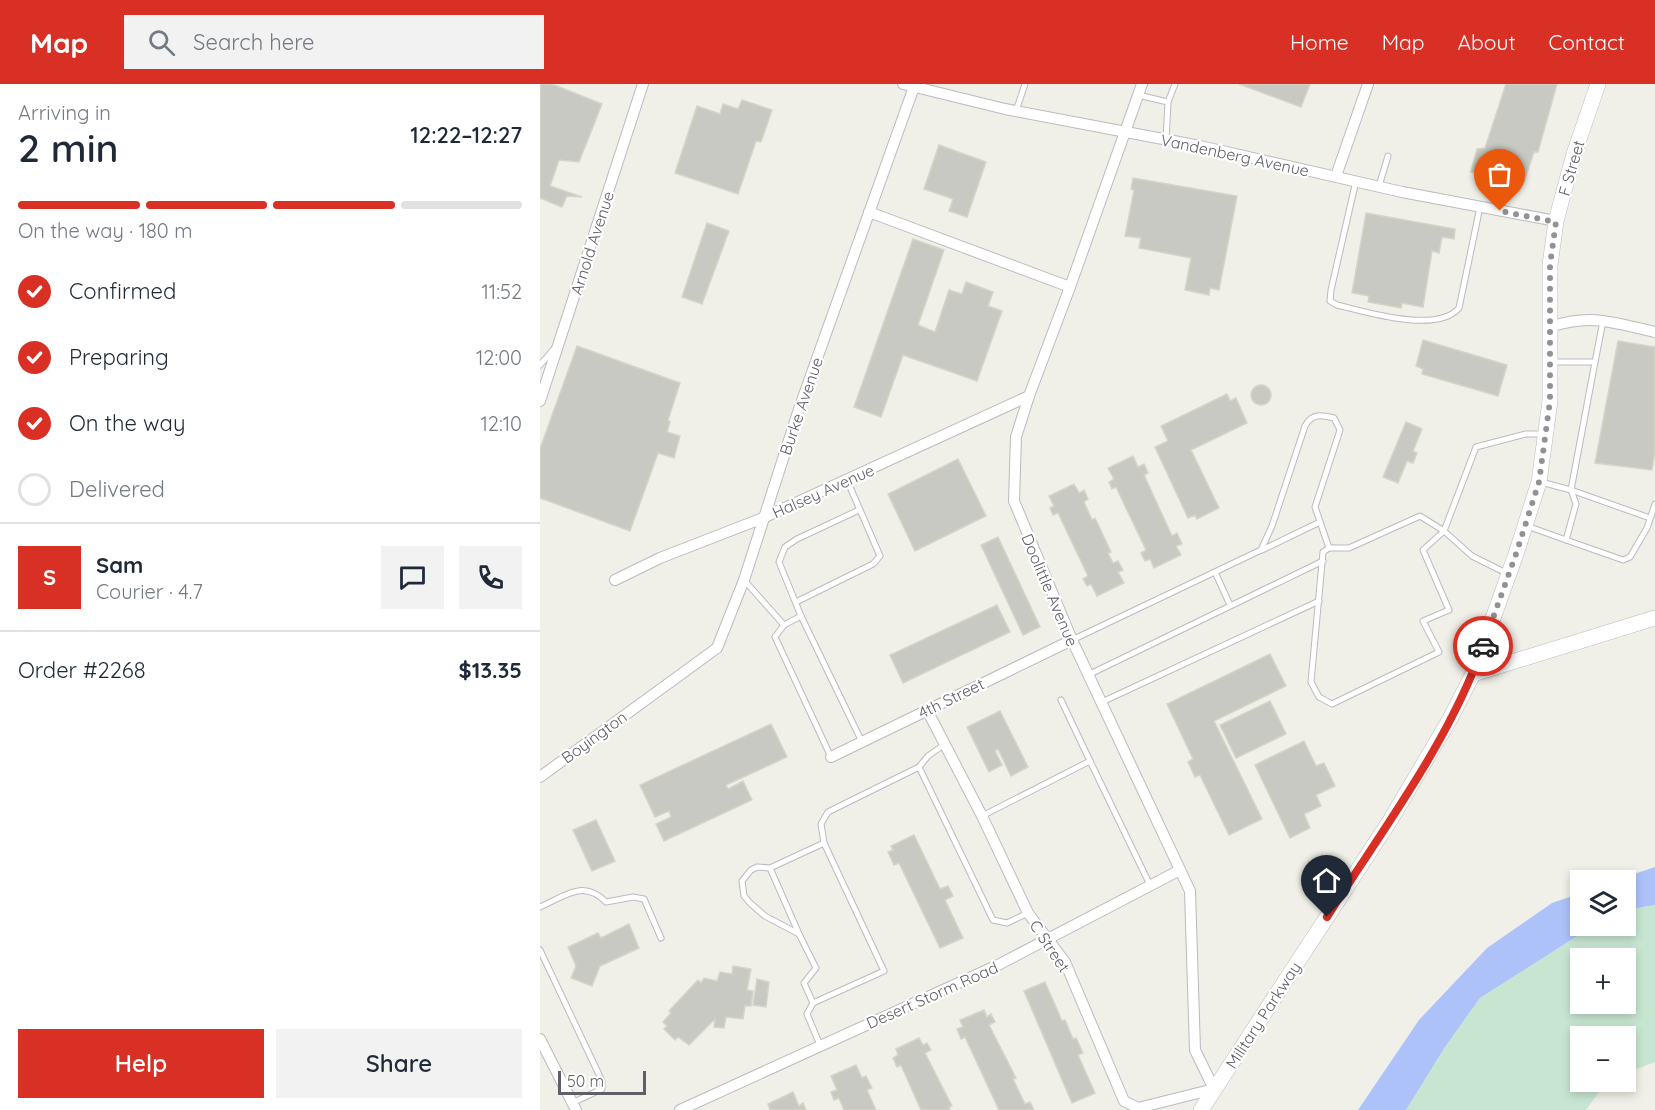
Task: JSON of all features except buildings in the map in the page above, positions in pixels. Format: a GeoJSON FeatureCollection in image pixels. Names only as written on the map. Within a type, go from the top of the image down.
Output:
{"type":"FeatureCollection","features":[{"type":"Feature","properties":{"kind":"street","name":"Arnold Avenue"},"geometry":{"type":"LineString","coordinates":[[540,401],[643,84]]}},
{"type":"Feature","properties":{"kind":"street","name":"Doolittle Avenue"},"geometry":{"type":"LineString","coordinates":[[1142,84],[1016,437],[1014,501],[1072,640],[1190,891],[1195,1050],[1214,1089]]}},
{"type":"Feature","properties":{"kind":"street"},"geometry":{"type":"LineString","coordinates":[[1336,176],[1368,84]]}},
{"type":"Feature","properties":{"kind":"street","name":"F Street"},"geometry":{"type":"LineString","coordinates":[[1473,674],[1509,575],[1539,482],[1550,401],[1550,265],[1556,222],[1574,154],[1598,84]]}},
{"type":"Feature","properties":{"kind":"street","name":"Vandenberg Avenue"},"geometry":{"type":"LineString","coordinates":[[911,85],[1016,111],[1556,222]]}},
{"type":"Feature","properties":{"kind":"street","name":"Burke Avenue"},"geometry":{"type":"LineString","coordinates":[[648,698],[717,648],[744,580],[763,518],[911,85]]}},
{"type":"Feature","properties":{"kind":"street"},"geometry":{"type":"LineString","coordinates":[[869,212],[1070,287]]}},
{"type":"Feature","properties":{"kind":"street"},"geometry":{"type":"LineString","coordinates":[[1550,327],[1580,319],[1603,321],[1655,332]]}},
{"type":"Feature","properties":{"kind":"street","name":"Halsey Avenue"},"geometry":{"type":"LineString","coordinates":[[615,580],[660,558],[763,518],[1029,396]]}},
{"type":"Feature","properties":{"kind":"street"},"geometry":{"type":"LineString","coordinates":[[1473,674],[1655,618]]}},
{"type":"Feature","properties":{"kind":"street","name":"4th Street"},"geometry":{"type":"LineString","coordinates":[[831,757],[1072,640]]}},
{"type":"Feature","properties":{"kind":"street","name":"Military Parkway"},"geometry":{"type":"LineString","coordinates":[[1201,1110],[1391,819],[1450,719],[1473,674]]}},
{"type":"Feature","properties":{"kind":"street","name":"Boyington"},"geometry":{"type":"LineString","coordinates":[[540,777],[648,698]]}},
{"type":"Feature","properties":{"kind":"street","name":"C Street"},"geometry":{"type":"LineString","coordinates":[[927,710],[982,816],[1028,913],[1065,962],[1124,1101],[1136,1109],[1214,1089]]}},
{"type":"Feature","properties":{"kind":"street","name":"Desert Storm Road"},"geometry":{"type":"LineString","coordinates":[[680,1110],[1047,941],[1180,870]]}},
{"type":"Feature","properties":{"kind":"street"},"geometry":{"type":"LineString","coordinates":[[540,1038],[574,1106]]}},
{"type":"Feature","properties":{"kind":"lane"},"geometry":{"type":"LineString","coordinates":[[1016,111],[1025,84]]}},
{"type":"Feature","properties":{"kind":"lane"},"geometry":{"type":"LineString","coordinates":[[1166,140],[1168,102],[1175,84]]}},
{"type":"Feature","properties":{"kind":"lane"},"geometry":{"type":"LineString","coordinates":[[1138,95],[1168,102]]}},
{"type":"Feature","properties":{"kind":"lane"},"geometry":{"type":"LineString","coordinates":[[1379,186],[1388,156]]}},
{"type":"Feature","properties":{"kind":"lane"},"geometry":{"type":"LineString","coordinates":[[1356,181],[1330,290],[1330,301],[1352,309],[1417,320],[1453,315],[1459,308],[1480,207]]}},
{"type":"Feature","properties":{"kind":"lane"},"geometry":{"type":"LineString","coordinates":[[1566,540],[1576,504],[1571,490],[1603,321]]}},
{"type":"Feature","properties":{"kind":"lane"},"geometry":{"type":"LineString","coordinates":[[540,365],[560,342]]}},
{"type":"Feature","properties":{"kind":"lane"},"geometry":{"type":"LineString","coordinates":[[1550,362],[1595,363]]}},
{"type":"Feature","properties":{"kind":"lane"},"geometry":{"type":"LineString","coordinates":[[1261,550],[1272,526],[1305,426],[1309,419],[1317,416],[1334,418],[1340,430],[1315,507],[1329,548]]}},
{"type":"Feature","properties":{"kind":"lane"},"geometry":{"type":"LineString","coordinates":[[1509,575],[1472,556],[1444,531],[1420,516],[1349,548],[1329,548],[1323,552],[1311,682],[1319,697],[1332,704],[1439,652],[1423,621],[1449,609],[1424,550],[1444,531],[1476,447],[1526,434],[1546,434]]}},
{"type":"Feature","properties":{"kind":"lane"},"geometry":{"type":"LineString","coordinates":[[796,602],[873,564],[880,556],[847,480]]}},
{"type":"Feature","properties":{"kind":"lane"},"geometry":{"type":"LineString","coordinates":[[1539,482],[1571,490],[1650,518]]}},
{"type":"Feature","properties":{"kind":"lane"},"geometry":{"type":"LineString","coordinates":[[1525,525],[1623,560],[1630,557],[1655,504]]}},
{"type":"Feature","properties":{"kind":"lane"},"geometry":{"type":"LineString","coordinates":[[859,510],[797,539],[785,547],[779,562],[801,616],[862,742]]}},
{"type":"Feature","properties":{"kind":"lane"},"geometry":{"type":"LineString","coordinates":[[1072,640],[1320,522]]}},
{"type":"Feature","properties":{"kind":"lane"},"geometry":{"type":"LineString","coordinates":[[1088,675],[1323,561]]}},
{"type":"Feature","properties":{"kind":"lane"},"geometry":{"type":"LineString","coordinates":[[1215,572],[1230,605]]}},
{"type":"Feature","properties":{"kind":"lane"},"geometry":{"type":"LineString","coordinates":[[744,580],[784,625]]}},
{"type":"Feature","properties":{"kind":"lane"},"geometry":{"type":"LineString","coordinates":[[1100,702],[1319,601]]}},
{"type":"Feature","properties":{"kind":"lane"},"geometry":{"type":"LineString","coordinates":[[801,616],[784,625],[775,637],[831,757]]}},
{"type":"Feature","properties":{"kind":"lane"},"geometry":{"type":"LineString","coordinates":[[1061,700],[1150,885]]}},
{"type":"Feature","properties":{"kind":"lane"},"geometry":{"type":"LineString","coordinates":[[820,1045],[807,1014],[813,1003],[884,971],[824,843],[821,824],[828,812],[919,767],[928,756],[945,744]]}},
{"type":"Feature","properties":{"kind":"lane"},"geometry":{"type":"LineString","coordinates":[[982,816],[1090,761]]}},
{"type":"Feature","properties":{"kind":"lane"},"geometry":{"type":"LineString","coordinates":[[919,767],[993,920],[1007,923],[1028,913]]}},
{"type":"Feature","properties":{"kind":"lane"},"geometry":{"type":"LineString","coordinates":[[799,934],[765,916],[744,896],[742,881],[751,870],[765,866],[770,868],[824,843]]}},
{"type":"Feature","properties":{"kind":"lane"},"geometry":{"type":"LineString","coordinates":[[770,868],[816,969],[804,984],[813,1003]]}},
{"type":"Feature","properties":{"kind":"lane"},"geometry":{"type":"LineString","coordinates":[[540,908],[582,889],[590,890],[606,902],[633,897],[644,900],[661,938]]}},
{"type":"Feature","properties":{"kind":"lane"},"geometry":{"type":"LineString","coordinates":[[540,950],[602,1081],[602,1089],[574,1106]]}},
{"type":"Feature","properties":{"kind":"green space"},"geometry":{"type":"Polygon","coordinates":[[[1655,905],[1655,1062],[1636,1069],[1636,1026],[1570,1026],[1570,1092],[1599,1092],[1586,1110],[1406,1110],[1445,1047],[1480,998],[1577,936],[1636,936],[1636,908],[1655,905]]]}},
{"type":"Feature","properties":{"kind":"water"},"geometry":{"type":"Polygon","coordinates":[[[1655,867],[1655,905],[1636,908],[1636,873],[1655,867]]]}},
{"type":"Feature","properties":{"kind":"water"},"geometry":{"type":"Polygon","coordinates":[[[1570,897],[1570,936],[1577,936],[1480,998],[1445,1047],[1406,1110],[1358,1110],[1419,1020],[1487,948],[1552,903],[1570,897]]]}},
{"type":"Feature","properties":{"kind":"way so far"},"geometry":{"type":"LineString","coordinates":[[1483,646],[1539,482],[1550,401],[1550,265],[1556,222],[1500,211]]}},
{"type":"Feature","properties":{"kind":"route"},"geometry":{"type":"LineString","coordinates":[[1327,917],[1391,819],[1450,719],[1473,674],[1483,646]]}}]}
